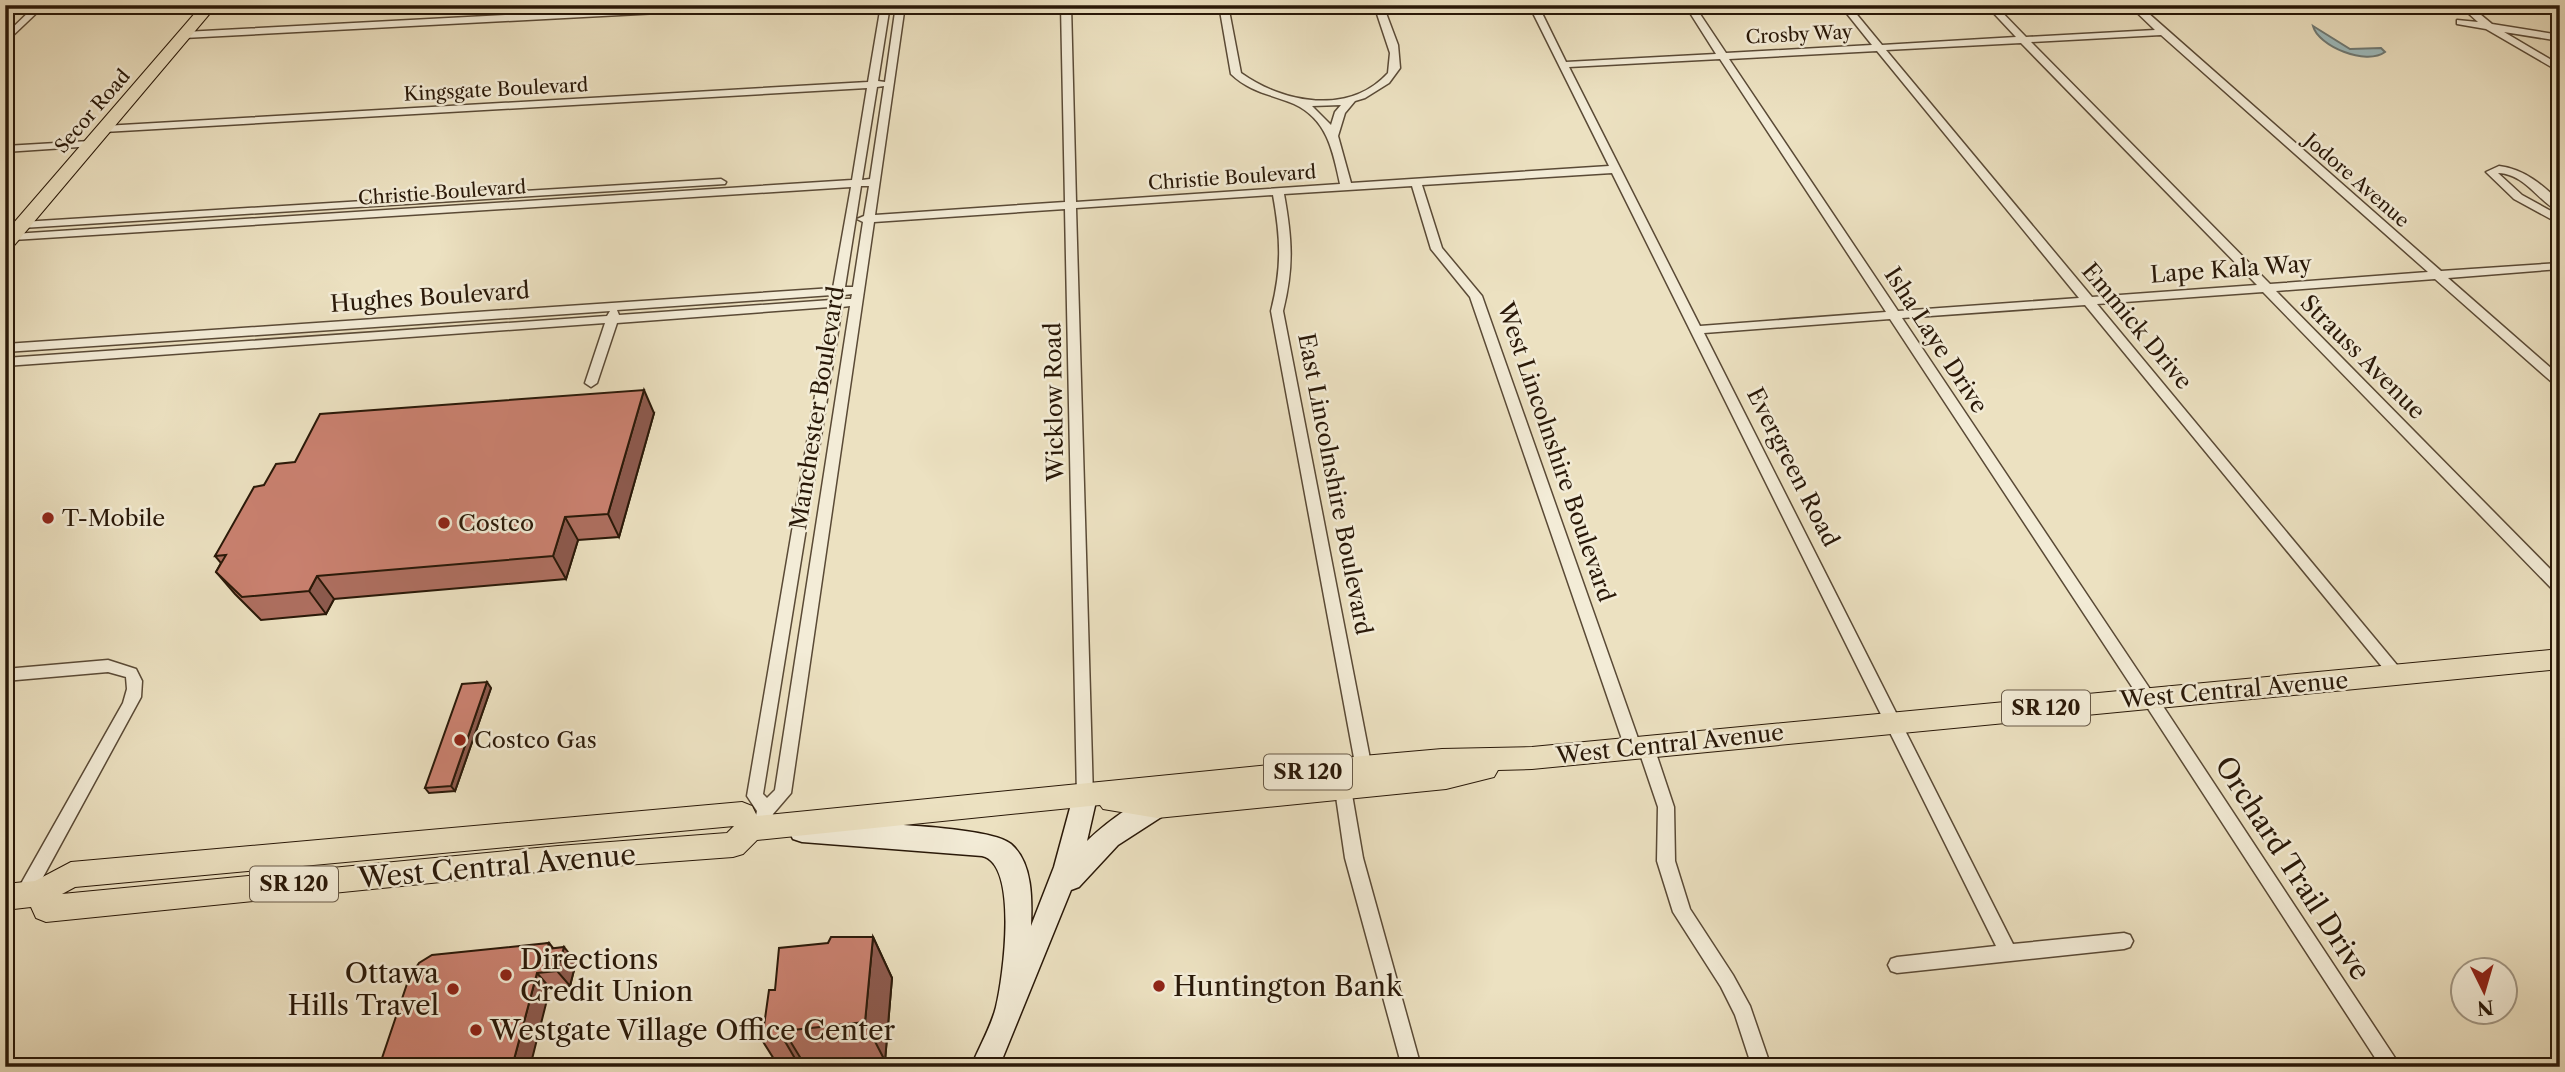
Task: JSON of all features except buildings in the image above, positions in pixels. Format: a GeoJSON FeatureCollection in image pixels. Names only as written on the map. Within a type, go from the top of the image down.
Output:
{"type":"FeatureCollection","features":[{"type":"Feature","properties":{"kind":"main road","name":"Secor Road"},"geometry":{"type":"LineString","coordinates":[[13,236],[210,5]]}},
{"type":"Feature","properties":{"kind":"main road","name":"West Central Avenue"},"geometry":{"type":"LineString","coordinates":[[23,895],[71,875],[742,814],[759,822],[1085,797],[1156,786],[1353,777],[1446,778],[1532,758],[2560,659]]}},
{"type":"Feature","properties":{"kind":"main road","name":"West Central Avenue"},"geometry":{"type":"LineString","coordinates":[[1085,797],[1157,806],[1353,777]]}},
{"type":"Feature","properties":{"kind":"main road","name":"West Central Avenue"},"geometry":{"type":"LineString","coordinates":[[23,895],[46,909],[733,845],[759,822]]}},
{"type":"Feature","properties":{"kind":"main road"},"geometry":{"type":"LineString","coordinates":[[384,876],[400,861],[559,846],[573,830]]}},
{"type":"Feature","properties":{"kind":"street"},"geometry":{"type":"LineString","coordinates":[[5,40],[41,5]]}},
{"type":"Feature","properties":{"kind":"street"},"geometry":{"type":"LineString","coordinates":[[188,32],[621,5]]}},
{"type":"Feature","properties":{"kind":"street"},"geometry":{"type":"LineString","coordinates":[[188,32],[753,5]]}},
{"type":"Feature","properties":{"kind":"street","name":"Manchester Boulevard"},"geometry":{"type":"LineString","coordinates":[[759,822],[755,796],[886,5]]}},
{"type":"Feature","properties":{"kind":"street","name":"Manchester Boulevard"},"geometry":{"type":"LineString","coordinates":[[759,822],[783,793],[901,5]]}},
{"type":"Feature","properties":{"kind":"street","name":"Wicklow Road"},"geometry":{"type":"LineString","coordinates":[[1066,5],[1085,797]]}},
{"type":"Feature","properties":{"kind":"street"},"geometry":{"type":"LineString","coordinates":[[1223,5],[1236,75],[1263,92],[1297,103],[1318,114],[1334,134],[1346,187]]}},
{"type":"Feature","properties":{"kind":"street"},"geometry":{"type":"LineString","coordinates":[[1297,103],[1351,100],[1377,88],[1395,68],[1378,5]]}},
{"type":"Feature","properties":{"kind":"street","name":"Evergreen Road"},"geometry":{"type":"LineString","coordinates":[[1533,5],[2008,952]]}},
{"type":"Feature","properties":{"kind":"street","name":"Isha Laye Drive"},"geometry":{"type":"LineString","coordinates":[[1689,5],[2149,698]]}},
{"type":"Feature","properties":{"kind":"street","name":"Emmick Drive"},"geometry":{"type":"LineString","coordinates":[[1844,5],[2397,674]]}},
{"type":"Feature","properties":{"kind":"street","name":"Strauss Avenue"},"geometry":{"type":"LineString","coordinates":[[1990,5],[2560,588]]}},
{"type":"Feature","properties":{"kind":"street","name":"Jodore Avenue"},"geometry":{"type":"LineString","coordinates":[[2133,5],[2558,381]]}},
{"type":"Feature","properties":{"kind":"street"},"geometry":{"type":"LineString","coordinates":[[2463,5],[2488,26],[2560,69]]}},
{"type":"Feature","properties":{"kind":"street"},"geometry":{"type":"LineString","coordinates":[[2460,22],[2560,38]]}},
{"type":"Feature","properties":{"kind":"street","name":"Crosby Way"},"geometry":{"type":"LineString","coordinates":[[1562,65],[2162,32]]}},
{"type":"Feature","properties":{"kind":"street","name":"Kingsgate Boulevard"},"geometry":{"type":"LineString","coordinates":[[108,124],[890,80]]}},
{"type":"Feature","properties":{"kind":"street"},"geometry":{"type":"LineString","coordinates":[[1334,134],[1340,112],[1351,100]]}},
{"type":"Feature","properties":{"kind":"street"},"geometry":{"type":"LineString","coordinates":[[5,149],[90,144]]}},
{"type":"Feature","properties":{"kind":"street","name":"Christie Boulevard"},"geometry":{"type":"LineString","coordinates":[[851,220],[1617,169]]}},
{"type":"Feature","properties":{"kind":"street"},"geometry":{"type":"LineString","coordinates":[[2560,209],[2515,174],[2500,169],[2491,173],[2518,197],[2560,221]]}},
{"type":"Feature","properties":{"kind":"street","name":"Christie Boulevard"},"geometry":{"type":"LineString","coordinates":[[13,236],[875,178]]}},
{"type":"Feature","properties":{"kind":"street","name":"West Lincolnshire Boulevard"},"geometry":{"type":"LineString","coordinates":[[1416,183],[1437,249],[1476,296],[1639,747],[1666,807],[1665,861],[1682,912],[1727,981],[1762,1067]]}},
{"type":"Feature","properties":{"kind":"street","name":"East Lincolnshire Boulevard"},"geometry":{"type":"LineString","coordinates":[[1278,192],[1289,252],[1288,270],[1277,311],[1353,777],[1354,858],[1412,1067]]}},
{"type":"Feature","properties":{"kind":"street","name":"Lape Kala Way"},"geometry":{"type":"LineString","coordinates":[[1697,330],[2560,266]]}},
{"type":"Feature","properties":{"kind":"street","name":"Hughes Boulevard"},"geometry":{"type":"LineString","coordinates":[[5,348],[616,305],[857,296]]}},
{"type":"Feature","properties":{"kind":"street","name":"Hughes Boulevard"},"geometry":{"type":"LineString","coordinates":[[5,362],[612,319],[838,297]]}},
{"type":"Feature","properties":{"kind":"street"},"geometry":{"type":"LineString","coordinates":[[591,383],[616,305]]}},
{"type":"Feature","properties":{"kind":"street"},"geometry":{"type":"LineString","coordinates":[[5,675],[108,666],[131,673],[136,681],[130,705],[23,895]]}},
{"type":"Feature","properties":{"kind":"street","name":"Orchard Trail Drive"},"geometry":{"type":"LineString","coordinates":[[2149,698],[2392,1067]]}},
{"type":"Feature","properties":{"kind":"street"},"geometry":{"type":"LineString","coordinates":[[985,1067],[1010,1001],[1057,898],[1076,843],[1085,797]]}},
{"type":"Feature","properties":{"kind":"street"},"geometry":{"type":"LineString","coordinates":[[1057,898],[1087,857],[1120,825],[1157,806]]}},
{"type":"Feature","properties":{"kind":"street"},"geometry":{"type":"LineString","coordinates":[[759,822],[983,844],[1002,852],[1013,864],[1018,885],[1010,1001]]}},
{"type":"Feature","properties":{"kind":"street"},"geometry":{"type":"LineString","coordinates":[[1897,965],[2124,941]]}},
{"type":"Feature","properties":{"kind":"water"},"geometry":{"type":"Polygon","coordinates":[[[2313,26],[2350,49],[2381,48],[2385,52],[2366,57],[2344,52],[2324,40],[2313,26]]]}},
{"type":"Feature","properties":{"kind":"place","name":"T-Mobile"},"geometry":{"type":"Point","coordinates":[48,518]}},
{"type":"Feature","properties":{"kind":"place","name":"Costco"},"geometry":{"type":"Point","coordinates":[444,523]}},
{"type":"Feature","properties":{"kind":"place","name":"Costco Gas"},"geometry":{"type":"Point","coordinates":[460,740]}},
{"type":"Feature","properties":{"kind":"place","name":"Directions Credit Union"},"geometry":{"type":"Point","coordinates":[506,975]}},
{"type":"Feature","properties":{"kind":"place","name":"Huntington Bank"},"geometry":{"type":"Point","coordinates":[1159,986]}},
{"type":"Feature","properties":{"kind":"place","name":"Ottawa Hills Travel"},"geometry":{"type":"Point","coordinates":[453,989]}},
{"type":"Feature","properties":{"kind":"place","name":"Westgate Village Office Center"},"geometry":{"type":"Point","coordinates":[476,1030]}}]}
